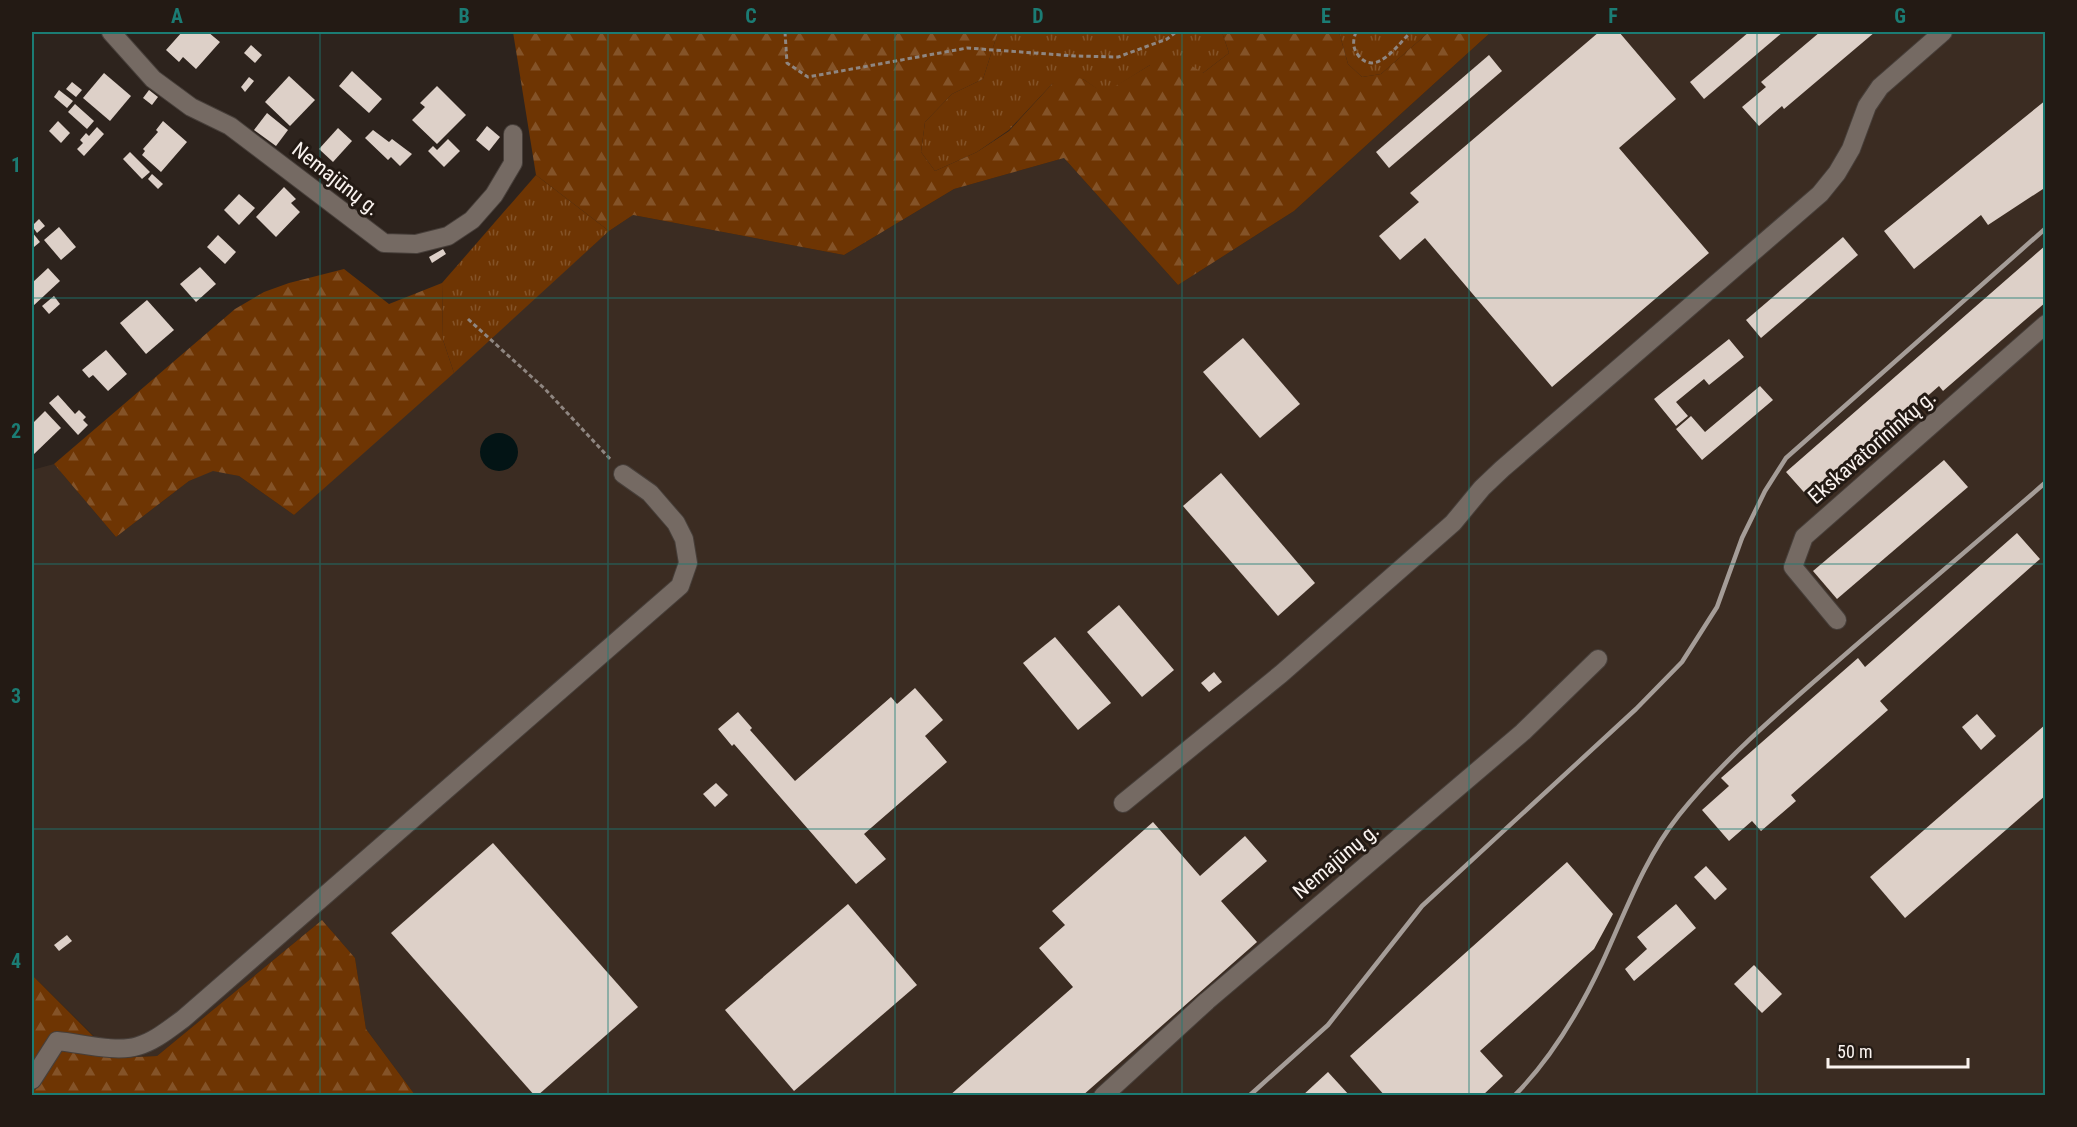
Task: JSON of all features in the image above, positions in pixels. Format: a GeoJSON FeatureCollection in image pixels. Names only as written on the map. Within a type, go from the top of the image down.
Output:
{"type":"FeatureCollection","features":[{"type":"Feature","properties":{"kind":"street","name":"Nemajūnų g."},"geometry":{"type":"LineString","coordinates":[[111,32],[153,79],[191,107],[230,126],[384,243],[416,244],[448,236],[472,220],[494,195],[513,163],[513,135]]}},
{"type":"Feature","properties":{"kind":"street"},"geometry":{"type":"LineString","coordinates":[[1123,803],[1281,674],[1419,554],[1453,523],[1482,488],[1502,469],[1820,194],[1837,173],[1851,149],[1867,106],[1880,87],[1943,32]]}},
{"type":"Feature","properties":{"kind":"street","name":"Ekskavatorininkų g."},"geometry":{"type":"LineString","coordinates":[[1837,620],[1793,567],[1804,537],[2046,324]]}},
{"type":"Feature","properties":{"kind":"street"},"geometry":{"type":"LineString","coordinates":[[32,1080],[57,1041],[120,1048],[137,1046],[158,1036],[183,1019],[680,586],[688,563],[684,539],[675,523],[650,493],[623,474]]}},
{"type":"Feature","properties":{"kind":"street","name":"Nemajūnų g."},"geometry":{"type":"LineString","coordinates":[[1102,1095],[1207,1001],[1524,732],[1598,659]]}},
{"type":"Feature","properties":{"kind":"path"},"geometry":{"type":"LineString","coordinates":[[785,32],[787,63],[808,77],[967,48],[1118,57],[1167,39],[1176,32]]}},
{"type":"Feature","properties":{"kind":"path"},"geometry":{"type":"LineString","coordinates":[[1356,32],[1353,42],[1355,51],[1364,62],[1370,64],[1383,59],[1411,32]]}},
{"type":"Feature","properties":{"kind":"path"},"geometry":{"type":"LineString","coordinates":[[468,319],[545,389],[623,474]]}},
{"type":"Feature","properties":{"kind":"shaded area"},"geometry":{"type":"Polygon","coordinates":[[[1491,32],[2045,32],[2045,1095],[415,1095],[366,1029],[355,958],[322,920],[157,1056],[116,1058],[32,975],[32,470],[54,464],[116,537],[189,481],[213,470],[239,476],[294,515],[609,231],[633,215],[844,255],[954,189],[1064,158],[1178,285],[1294,211],[1491,32]]]}},
{"type":"Feature","properties":{"kind":"shaded area"},"geometry":{"type":"Polygon","coordinates":[[[499,433],[512,439],[518,452],[512,465],[499,471],[486,465],[480,452],[486,439],[499,433]]]}},
{"type":"Feature","properties":{"kind":"green space"},"geometry":{"type":"Polygon","coordinates":[[[513,32],[998,32],[983,79],[952,94],[925,122],[921,152],[935,171],[977,152],[1009,131],[1052,84],[1066,76],[1083,79],[1104,93],[1150,65],[1178,57],[1203,73],[1229,53],[1222,32],[1339,32],[1348,64],[1362,77],[1381,74],[1429,32],[1491,32],[1294,211],[1178,285],[1064,158],[954,189],[844,255],[633,215],[609,231],[536,175],[513,32]]]}},
{"type":"Feature","properties":{"kind":"green space"},"geometry":{"type":"Polygon","coordinates":[[[998,32],[1222,32],[1229,53],[1203,73],[1150,65],[1104,94],[1083,79],[1052,84],[1009,130],[977,152],[935,171],[921,152],[925,122],[952,94],[983,79],[998,32]]]}},
{"type":"Feature","properties":{"kind":"green space"},"geometry":{"type":"Polygon","coordinates":[[[1339,32],[1429,32],[1381,74],[1362,77],[1348,64],[1339,32]]]}},
{"type":"Feature","properties":{"kind":"green space"},"geometry":{"type":"Polygon","coordinates":[[[536,175],[609,231],[454,373],[443,340],[442,283],[536,175]]]}},
{"type":"Feature","properties":{"kind":"green space"},"geometry":{"type":"Polygon","coordinates":[[[344,269],[389,304],[442,283],[443,340],[454,373],[294,515],[239,476],[213,471],[189,481],[116,537],[54,464],[235,309],[264,292],[344,269]]]}},
{"type":"Feature","properties":{"kind":"green space"},"geometry":{"type":"Polygon","coordinates":[[[322,920],[355,958],[366,1029],[415,1095],[32,1095],[32,975],[115,1058],[157,1056],[322,920]]]}},
{"type":"Feature","properties":{"kind":"building"},"geometry":{"type":"Polygon","coordinates":[[[182,32],[203,34],[208,32],[220,42],[196,69],[183,57],[179,62],[166,50],[182,32]]]}},
{"type":"Feature","properties":{"kind":"building"},"geometry":{"type":"Polygon","coordinates":[[[1599,32],[1619,32],[1676,99],[1619,148],[1709,253],[1552,387],[1425,238],[1400,260],[1379,236],[1419,202],[1410,193],[1599,32]]]}},
{"type":"Feature","properties":{"kind":"building"},"geometry":{"type":"Polygon","coordinates":[[[1749,32],[1783,32],[1704,99],[1690,82],[1749,32]]]}},
{"type":"Feature","properties":{"kind":"building"},"geometry":{"type":"Polygon","coordinates":[[[1820,32],[1875,32],[1784,109],[1782,106],[1759,126],[1742,107],[1766,87],[1761,82],[1820,32]]]}},
{"type":"Feature","properties":{"kind":"building"},"geometry":{"type":"Polygon","coordinates":[[[251,45],[262,55],[255,63],[244,53],[251,45]]]}},
{"type":"Feature","properties":{"kind":"building"},"geometry":{"type":"Polygon","coordinates":[[[1489,55],[1502,71],[1389,168],[1376,152],[1489,55]]]}},
{"type":"Feature","properties":{"kind":"building"},"geometry":{"type":"Polygon","coordinates":[[[352,71],[382,99],[369,113],[339,86],[352,71]]]}},
{"type":"Feature","properties":{"kind":"building"},"geometry":{"type":"Polygon","coordinates":[[[104,73],[131,96],[110,121],[83,98],[104,73]]]}},
{"type":"Feature","properties":{"kind":"building"},"geometry":{"type":"Polygon","coordinates":[[[289,76],[315,100],[290,126],[265,102],[289,76]]]}},
{"type":"Feature","properties":{"kind":"building"},"geometry":{"type":"Polygon","coordinates":[[[249,77],[254,81],[245,92],[241,87],[249,77]]]}},
{"type":"Feature","properties":{"kind":"building"},"geometry":{"type":"Polygon","coordinates":[[[72,82],[82,90],[76,97],[66,89],[72,82]]]}},
{"type":"Feature","properties":{"kind":"building"},"geometry":{"type":"Polygon","coordinates":[[[437,86],[466,115],[437,144],[412,120],[425,107],[420,103],[437,86]]]}},
{"type":"Feature","properties":{"kind":"building"},"geometry":{"type":"Polygon","coordinates":[[[59,90],[73,101],[67,108],[54,97],[59,90]]]}},
{"type":"Feature","properties":{"kind":"building"},"geometry":{"type":"Polygon","coordinates":[[[149,90],[158,97],[152,105],[143,98],[149,90]]]}},
{"type":"Feature","properties":{"kind":"building"},"geometry":{"type":"Polygon","coordinates":[[[2046,100],[2046,187],[1988,225],[1981,215],[1914,269],[1884,231],[2046,100]]]}},
{"type":"Feature","properties":{"kind":"building"},"geometry":{"type":"Polygon","coordinates":[[[75,104],[94,121],[87,129],[68,112],[75,104]]]}},
{"type":"Feature","properties":{"kind":"building"},"geometry":{"type":"Polygon","coordinates":[[[267,113],[288,130],[276,146],[254,130],[267,113]]]}},
{"type":"Feature","properties":{"kind":"building"},"geometry":{"type":"Polygon","coordinates":[[[58,121],[70,133],[61,143],[49,131],[58,121]]]}},
{"type":"Feature","properties":{"kind":"building"},"geometry":{"type":"Polygon","coordinates":[[[163,121],[187,142],[161,172],[142,155],[145,151],[143,149],[158,132],[156,130],[163,121]]]}},
{"type":"Feature","properties":{"kind":"building"},"geometry":{"type":"Polygon","coordinates":[[[487,126],[500,137],[489,151],[476,140],[487,126]]]}},
{"type":"Feature","properties":{"kind":"building"},"geometry":{"type":"Polygon","coordinates":[[[97,127],[104,134],[84,156],[77,149],[83,143],[80,140],[86,133],[89,136],[97,127]]]}},
{"type":"Feature","properties":{"kind":"building"},"geometry":{"type":"Polygon","coordinates":[[[338,128],[352,141],[333,162],[319,149],[338,128]]]}},
{"type":"Feature","properties":{"kind":"building"},"geometry":{"type":"Polygon","coordinates":[[[373,130],[389,142],[392,139],[412,154],[400,166],[391,157],[388,160],[365,138],[373,130]]]}},
{"type":"Feature","properties":{"kind":"building"},"geometry":{"type":"Polygon","coordinates":[[[448,139],[460,151],[444,167],[428,151],[433,146],[437,150],[448,139]]]}},
{"type":"Feature","properties":{"kind":"building"},"geometry":{"type":"Polygon","coordinates":[[[130,152],[150,172],[142,179],[123,159],[130,152]]]}},
{"type":"Feature","properties":{"kind":"building"},"geometry":{"type":"Polygon","coordinates":[[[152,174],[163,184],[158,189],[148,179],[152,174]]]}},
{"type":"Feature","properties":{"kind":"building"},"geometry":{"type":"Polygon","coordinates":[[[284,187],[296,199],[291,203],[300,212],[276,237],[256,217],[284,187]]]}},
{"type":"Feature","properties":{"kind":"building"},"geometry":{"type":"Polygon","coordinates":[[[239,194],[255,208],[239,225],[224,210],[239,194]]]}},
{"type":"Feature","properties":{"kind":"building"},"geometry":{"type":"Polygon","coordinates":[[[39,219],[45,226],[37,233],[32,226],[39,219]]]}},
{"type":"Feature","properties":{"kind":"building"},"geometry":{"type":"Polygon","coordinates":[[[59,227],[76,247],[61,260],[44,240],[59,227]]]}},
{"type":"Feature","properties":{"kind":"building"},"geometry":{"type":"Polygon","coordinates":[[[32,232],[40,242],[34,247],[32,244],[32,232]]]}},
{"type":"Feature","properties":{"kind":"building"},"geometry":{"type":"Polygon","coordinates":[[[218,235],[236,252],[225,264],[207,247],[218,235]]]}},
{"type":"Feature","properties":{"kind":"building"},"geometry":{"type":"Polygon","coordinates":[[[1843,237],[1858,255],[1761,338],[1746,320],[1843,237]]]}},
{"type":"Feature","properties":{"kind":"building"},"geometry":{"type":"Polygon","coordinates":[[[2046,245],[2046,302],[1943,391],[1939,386],[1810,499],[1786,472],[2046,245]]]}},
{"type":"Feature","properties":{"kind":"building"},"geometry":{"type":"Polygon","coordinates":[[[443,249],[446,254],[432,263],[429,257],[443,249]]]}},
{"type":"Feature","properties":{"kind":"building"},"geometry":{"type":"Polygon","coordinates":[[[200,267],[216,284],[196,302],[180,284],[200,267]]]}},
{"type":"Feature","properties":{"kind":"building"},"geometry":{"type":"Polygon","coordinates":[[[48,268],[60,281],[32,307],[32,283],[48,268]]]}},
{"type":"Feature","properties":{"kind":"building"},"geometry":{"type":"Polygon","coordinates":[[[54,296],[60,304],[49,314],[42,306],[54,296]]]}},
{"type":"Feature","properties":{"kind":"building"},"geometry":{"type":"Polygon","coordinates":[[[147,300],[174,330],[146,354],[120,323],[147,300]]]}},
{"type":"Feature","properties":{"kind":"building"},"geometry":{"type":"Polygon","coordinates":[[[1243,338],[1300,404],[1260,438],[1203,372],[1243,338]]]}},
{"type":"Feature","properties":{"kind":"building"},"geometry":{"type":"Polygon","coordinates":[[[1729,339],[1744,357],[1709,385],[1704,379],[1676,402],[1688,416],[1676,426],[1654,399],[1729,339]]]}},
{"type":"Feature","properties":{"kind":"building"},"geometry":{"type":"Polygon","coordinates":[[[106,350],[127,374],[108,391],[93,375],[89,378],[82,370],[106,350]]]}},
{"type":"Feature","properties":{"kind":"building"},"geometry":{"type":"Polygon","coordinates":[[[1760,386],[1773,400],[1702,460],[1676,429],[1691,416],[1705,432],[1760,386]]]}},
{"type":"Feature","properties":{"kind":"building"},"geometry":{"type":"Polygon","coordinates":[[[58,395],[75,414],[79,410],[86,417],[83,420],[88,425],[78,435],[49,403],[58,395]]]}},
{"type":"Feature","properties":{"kind":"building"},"geometry":{"type":"Polygon","coordinates":[[[45,411],[61,428],[32,456],[32,424],[45,411]]]}},
{"type":"Feature","properties":{"kind":"building"},"geometry":{"type":"Polygon","coordinates":[[[1944,460],[1968,487],[1837,599],[1813,571],[1944,460]]]}},
{"type":"Feature","properties":{"kind":"building"},"geometry":{"type":"Polygon","coordinates":[[[1221,473],[1315,583],[1278,616],[1183,506],[1221,473]]]}},
{"type":"Feature","properties":{"kind":"building"},"geometry":{"type":"Polygon","coordinates":[[[2017,533],[2040,559],[1880,701],[1888,710],[1791,795],[1796,801],[1761,831],[1752,821],[1729,841],[1702,810],[1729,786],[1721,778],[1858,658],[1865,667],[2017,533]]]}},
{"type":"Feature","properties":{"kind":"building"},"geometry":{"type":"Polygon","coordinates":[[[1119,605],[1174,670],[1142,697],[1087,632],[1119,605]]]}},
{"type":"Feature","properties":{"kind":"building"},"geometry":{"type":"Polygon","coordinates":[[[1055,637],[1111,703],[1078,730],[1023,663],[1055,637]]]}},
{"type":"Feature","properties":{"kind":"building"},"geometry":{"type":"Polygon","coordinates":[[[1214,672],[1222,682],[1209,692],[1201,683],[1214,672]]]}},
{"type":"Feature","properties":{"kind":"building"},"geometry":{"type":"Polygon","coordinates":[[[915,688],[943,720],[925,736],[947,762],[864,834],[886,859],[856,884],[734,744],[732,746],[718,729],[738,712],[752,728],[750,730],[795,781],[891,697],[897,704],[915,688]]]}},
{"type":"Feature","properties":{"kind":"building"},"geometry":{"type":"Polygon","coordinates":[[[1977,714],[1996,736],[1981,750],[1962,727],[1977,714]]]}},
{"type":"Feature","properties":{"kind":"building"},"geometry":{"type":"Polygon","coordinates":[[[2046,724],[2046,795],[1905,918],[1870,877],[2046,724]]]}},
{"type":"Feature","properties":{"kind":"building"},"geometry":{"type":"Polygon","coordinates":[[[716,783],[728,795],[715,807],[703,794],[716,783]]]}},
{"type":"Feature","properties":{"kind":"building"},"geometry":{"type":"Polygon","coordinates":[[[1153,822],[1200,876],[1245,836],[1267,861],[1221,901],[1257,942],[1082,1096],[949,1096],[1073,987],[1039,948],[1065,925],[1052,911],[1153,822]]]}},
{"type":"Feature","properties":{"kind":"building"},"geometry":{"type":"Polygon","coordinates":[[[493,843],[638,1007],[537,1096],[391,933],[493,843]]]}},
{"type":"Feature","properties":{"kind":"building"},"geometry":{"type":"Polygon","coordinates":[[[1567,862],[1613,914],[1594,949],[1480,1051],[1503,1076],[1482,1096],[1385,1096],[1350,1056],[1567,862]]]}},
{"type":"Feature","properties":{"kind":"building"},"geometry":{"type":"Polygon","coordinates":[[[1706,866],[1727,889],[1715,900],[1694,877],[1706,866]]]}},
{"type":"Feature","properties":{"kind":"building"},"geometry":{"type":"Polygon","coordinates":[[[848,904],[917,985],[794,1091],[725,1010],[848,904]]]}},
{"type":"Feature","properties":{"kind":"building"},"geometry":{"type":"Polygon","coordinates":[[[1676,904],[1696,928],[1634,981],[1625,969],[1647,949],[1637,937],[1676,904]]]}},
{"type":"Feature","properties":{"kind":"building"},"geometry":{"type":"Polygon","coordinates":[[[67,935],[72,941],[59,951],[54,945],[67,935]]]}},
{"type":"Feature","properties":{"kind":"building"},"geometry":{"type":"Polygon","coordinates":[[[1754,965],[1782,994],[1762,1013],[1734,984],[1754,965]]]}},
{"type":"Feature","properties":{"kind":"building"},"geometry":{"type":"Polygon","coordinates":[[[1328,1072],[1350,1096],[1302,1096],[1328,1072]]]}},
{"type":"Feature","properties":{"kind":"railway"},"geometry":{"type":"LineString","coordinates":[[1249,1096],[1328,1025],[1422,906],[1636,709],[1682,662],[1717,607],[1742,538],[1765,491],[1786,458],[2046,228]]}},
{"type":"Feature","properties":{"kind":"railway"},"geometry":{"type":"LineString","coordinates":[[1514,1096],[1528,1082],[1574,1016],[1602,963],[1645,868],[1667,832],[1696,794],[1733,755],[1792,701],[2046,482]]}}]}
